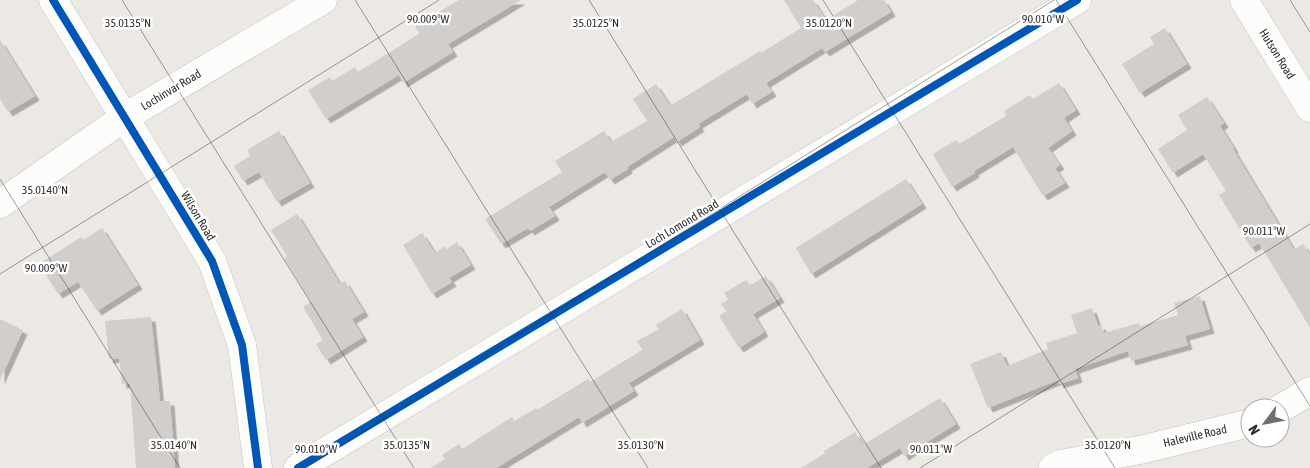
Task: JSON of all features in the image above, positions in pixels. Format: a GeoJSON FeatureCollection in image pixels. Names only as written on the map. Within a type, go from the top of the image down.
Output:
{"type":"FeatureCollection","features":[{"type":"Feature","properties":{"kind":"street","name":"Wilson Road"},"geometry":{"type":"LineString","coordinates":[[53,0],[212,261],[242,345],[258,468]]}},
{"type":"Feature","properties":{"kind":"street","name":"Lochinvar Road"},"geometry":{"type":"LineString","coordinates":[[0,204],[125,117],[322,0]]}},
{"type":"Feature","properties":{"kind":"street","name":"Loch Lomond Road"},"geometry":{"type":"LineString","coordinates":[[298,468],[1078,0]]}},
{"type":"Feature","properties":{"kind":"street","name":"Hutson Road"},"geometry":{"type":"LineString","coordinates":[[1244,0],[1310,108]]}},
{"type":"Feature","properties":{"kind":"street"},"geometry":{"type":"LineString","coordinates":[[1290,402],[1310,391]]}},
{"type":"Feature","properties":{"kind":"street","name":"Haleville Road"},"geometry":{"type":"LineString","coordinates":[[1053,468],[1060,464],[1140,450],[1240,425]]}},
{"type":"Feature","properties":{"kind":"building"},"geometry":{"type":"Polygon","coordinates":[[[459,0],[521,0],[448,44],[453,52],[403,83],[399,75],[326,119],[308,90],[330,77],[332,81],[355,67],[358,72],[419,34],[415,26],[459,0]]]}},
{"type":"Feature","properties":{"kind":"building"},"geometry":{"type":"Polygon","coordinates":[[[784,0],[813,0],[826,20],[858,0],[884,0],[891,12],[825,52],[822,48],[766,83],[772,92],[752,104],[747,94],[698,124],[700,127],[677,142],[674,137],[610,180],[605,172],[549,207],[555,216],[530,231],[528,228],[501,244],[485,219],[562,172],[555,161],[604,131],[611,142],[647,121],[633,99],[656,84],[670,106],[801,28],[784,0]]]}},
{"type":"Feature","properties":{"kind":"building"},"geometry":{"type":"Polygon","coordinates":[[[1165,28],[1187,64],[1140,93],[1122,64],[1154,44],[1150,37],[1165,28]]]}},
{"type":"Feature","properties":{"kind":"building"},"geometry":{"type":"Polygon","coordinates":[[[0,40],[35,96],[8,112],[0,99],[0,40]]]}},
{"type":"Feature","properties":{"kind":"building"},"geometry":{"type":"Polygon","coordinates":[[[1059,83],[1076,110],[1064,118],[1072,131],[1048,148],[1060,165],[1055,168],[1065,183],[1043,196],[1013,147],[952,187],[933,154],[956,140],[959,144],[1006,116],[1004,111],[1030,95],[1033,99],[1059,83]]]}},
{"type":"Feature","properties":{"kind":"building"},"geometry":{"type":"Polygon","coordinates":[[[1207,97],[1224,123],[1220,126],[1233,149],[1294,250],[1303,244],[1310,255],[1310,328],[1259,243],[1251,248],[1219,195],[1226,191],[1203,154],[1173,173],[1158,149],[1187,130],[1178,115],[1207,97]]]}},
{"type":"Feature","properties":{"kind":"building"},"geometry":{"type":"Polygon","coordinates":[[[279,131],[310,183],[277,202],[259,172],[243,181],[234,166],[250,156],[247,150],[279,131]]]}},
{"type":"Feature","properties":{"kind":"building"},"geometry":{"type":"Polygon","coordinates":[[[906,179],[922,204],[811,274],[796,248],[906,179]]]}},
{"type":"Feature","properties":{"kind":"building"},"geometry":{"type":"Polygon","coordinates":[[[297,214],[340,284],[345,281],[364,312],[352,319],[363,337],[326,360],[316,344],[323,340],[303,307],[311,302],[284,258],[287,256],[271,230],[297,214]]]}},
{"type":"Feature","properties":{"kind":"building"},"geometry":{"type":"Polygon","coordinates":[[[102,228],[138,285],[97,311],[78,282],[58,294],[39,264],[81,237],[83,240],[102,228]]]}},
{"type":"Feature","properties":{"kind":"building"},"geometry":{"type":"Polygon","coordinates":[[[422,233],[435,253],[445,246],[447,249],[457,242],[471,265],[449,278],[452,282],[432,294],[403,245],[422,233]]]}},
{"type":"Feature","properties":{"kind":"building"},"geometry":{"type":"Polygon","coordinates":[[[766,276],[780,298],[753,314],[764,332],[739,348],[719,316],[726,311],[721,304],[728,300],[724,293],[746,280],[750,285],[766,276]]]}},
{"type":"Feature","properties":{"kind":"building"},"geometry":{"type":"Polygon","coordinates":[[[1200,296],[1210,329],[1185,336],[1188,345],[1131,361],[1128,351],[1075,369],[1078,378],[1059,384],[1058,380],[988,408],[970,364],[1001,352],[1007,366],[1048,349],[1046,343],[1077,333],[1071,315],[1092,308],[1098,326],[1101,325],[1104,333],[1139,323],[1140,326],[1178,315],[1174,303],[1200,296]]]}},
{"type":"Feature","properties":{"kind":"building"},"geometry":{"type":"Polygon","coordinates":[[[682,309],[700,340],[629,383],[634,391],[582,423],[579,417],[496,468],[431,468],[445,459],[442,455],[459,444],[462,449],[512,417],[514,421],[536,408],[537,410],[588,379],[590,382],[642,350],[637,341],[659,329],[656,325],[682,309]]]}},
{"type":"Feature","properties":{"kind":"building"},"geometry":{"type":"Polygon","coordinates":[[[151,317],[160,401],[170,401],[175,468],[136,468],[130,383],[122,384],[119,358],[109,359],[105,321],[151,317]]]}},
{"type":"Feature","properties":{"kind":"building"},"geometry":{"type":"Polygon","coordinates":[[[0,319],[23,330],[0,380],[0,319]]]}},
{"type":"Feature","properties":{"kind":"building"},"geometry":{"type":"Polygon","coordinates":[[[940,398],[956,424],[904,456],[900,448],[867,468],[801,468],[855,432],[863,445],[940,398]]]}},
{"type":"Feature","properties":{"kind":"cycle path"},"geometry":{"type":"LineString","coordinates":[[53,0],[212,261],[242,345],[258,468]]}},
{"type":"Feature","properties":{"kind":"cycle path"},"geometry":{"type":"LineString","coordinates":[[298,468],[1077,0]]}}]}
